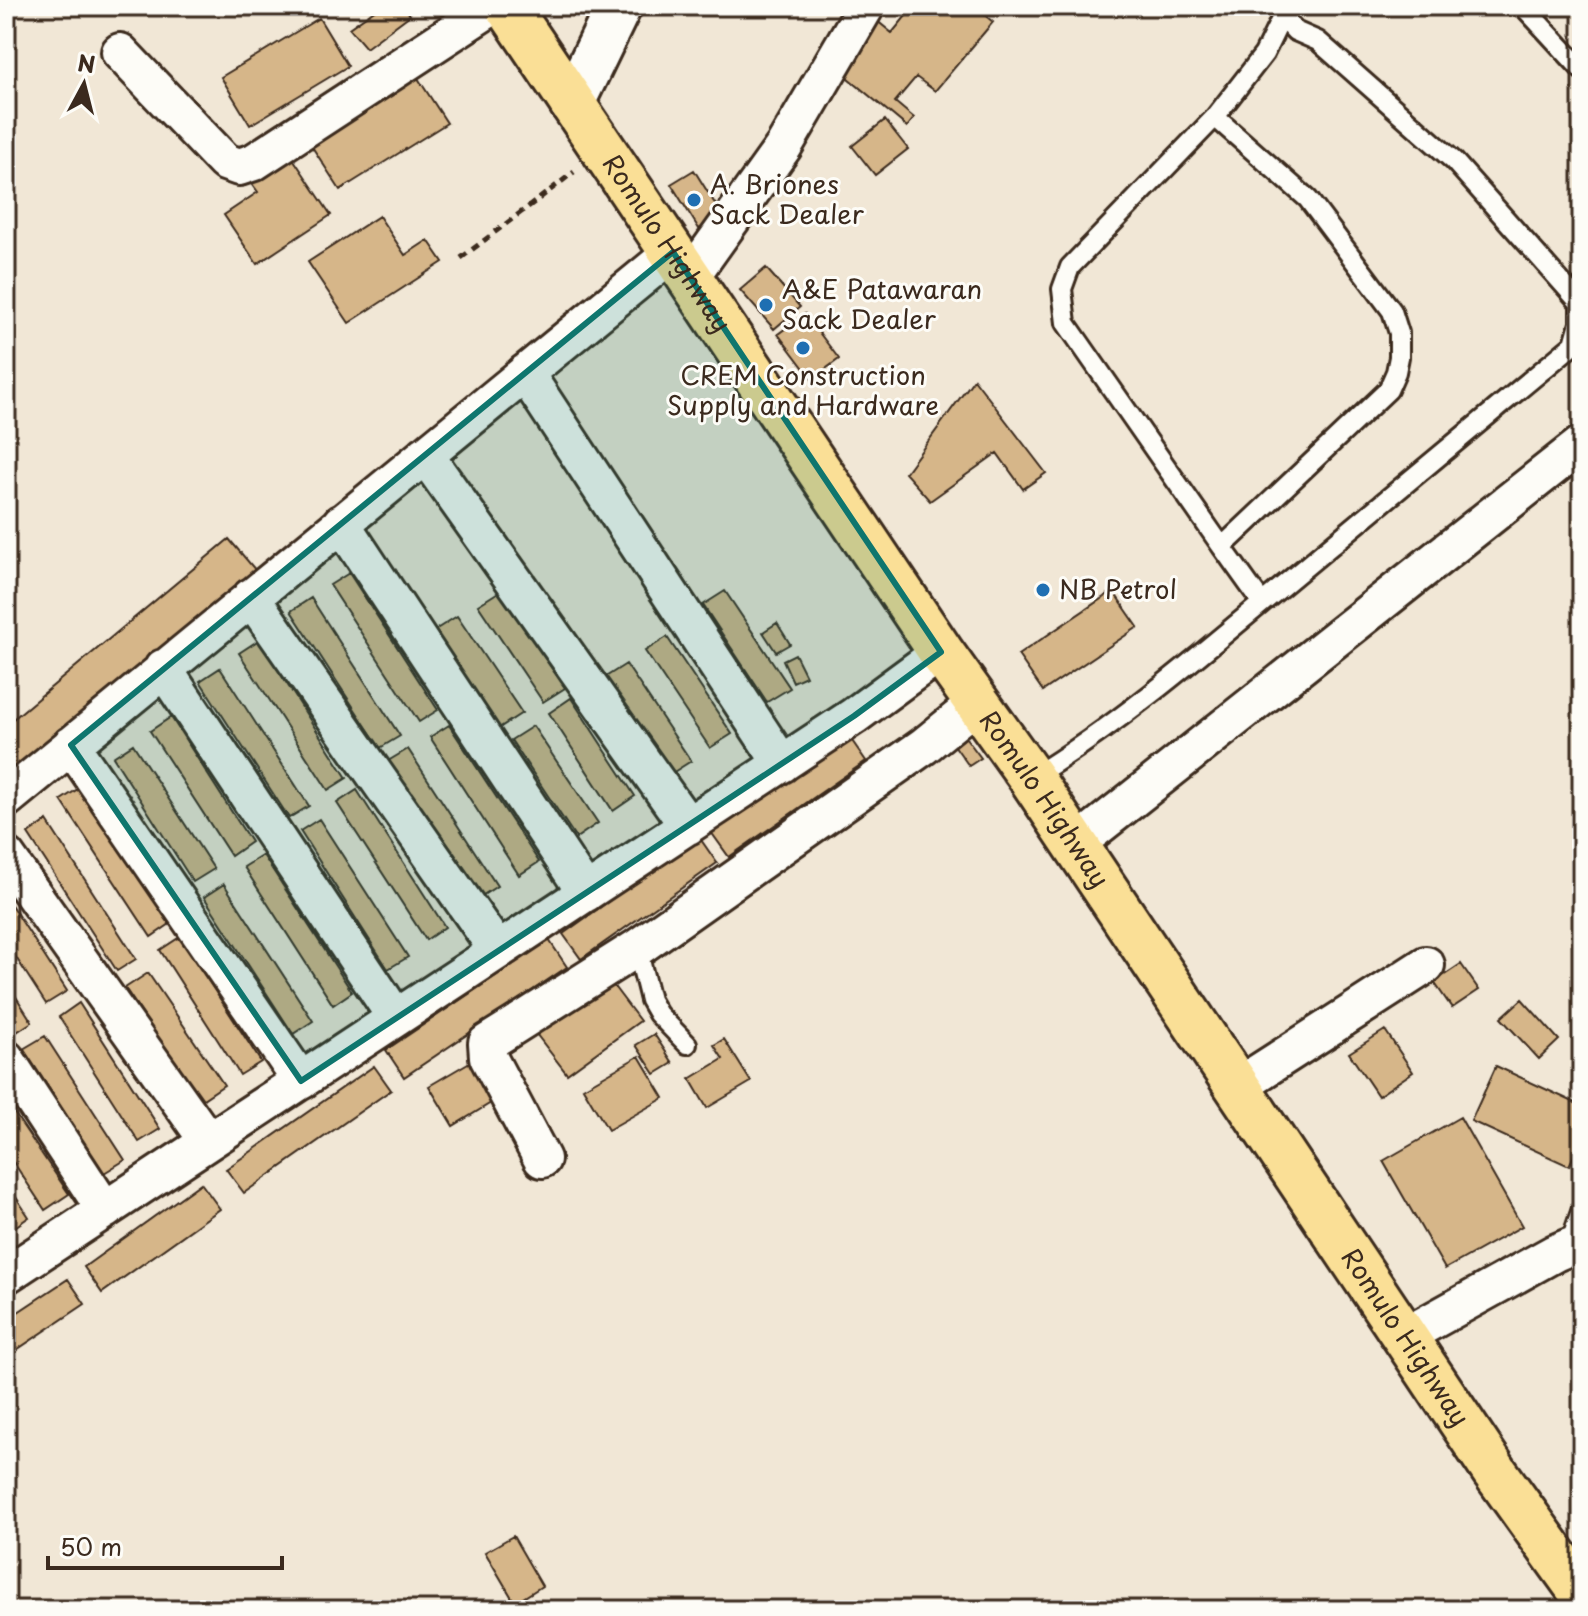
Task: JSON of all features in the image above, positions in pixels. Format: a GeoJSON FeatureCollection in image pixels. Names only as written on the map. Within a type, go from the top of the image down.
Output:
{"type":"FeatureCollection","features":[{"type":"Feature","properties":{"kind":"highway","name":"Romulo Highway"},"geometry":{"type":"LineString","coordinates":[[507,6],[941,652],[1031,778],[1495,1472],[1582,1593]]}},
{"type":"Feature","properties":{"kind":"street"},"geometry":{"type":"LineString","coordinates":[[120,52],[225,162],[239,167],[254,162],[493,6]]}},
{"type":"Feature","properties":{"kind":"street"},"geometry":{"type":"LineString","coordinates":[[572,103],[619,6]]}},
{"type":"Feature","properties":{"kind":"street"},"geometry":{"type":"LineString","coordinates":[[6,799],[525,373],[682,264],[784,146],[866,6]]}},
{"type":"Feature","properties":{"kind":"street"},"geometry":{"type":"LineString","coordinates":[[525,373],[782,764]]}},
{"type":"Feature","properties":{"kind":"street"},"geometry":{"type":"LineString","coordinates":[[1075,845],[1582,444]]}},
{"type":"Feature","properties":{"kind":"street"},"geometry":{"type":"LineString","coordinates":[[425,455],[688,826]]}},
{"type":"Feature","properties":{"kind":"street"},"geometry":{"type":"LineString","coordinates":[[341,523],[586,893]]}},
{"type":"Feature","properties":{"kind":"street"},"geometry":{"type":"LineString","coordinates":[[251,597],[498,951]]}},
{"type":"Feature","properties":{"kind":"street"},"geometry":{"type":"LineString","coordinates":[[8,1270],[105,1210],[782,764],[941,652]]}},
{"type":"Feature","properties":{"kind":"street"},"geometry":{"type":"LineString","coordinates":[[163,668],[396,1018]]}},
{"type":"Feature","properties":{"kind":"street"},"geometry":{"type":"LineString","coordinates":[[542,1159],[488,1057],[487,1043],[637,948],[924,746],[977,703]]}},
{"type":"Feature","properties":{"kind":"street"},"geometry":{"type":"LineString","coordinates":[[71,745],[301,1081]]}},
{"type":"Feature","properties":{"kind":"street"},"geometry":{"type":"LineString","coordinates":[[6,856],[208,1141]]}},
{"type":"Feature","properties":{"kind":"street"},"geometry":{"type":"LineString","coordinates":[[1238,1086],[1426,965]]}},
{"type":"Feature","properties":{"kind":"street"},"geometry":{"type":"LineString","coordinates":[[6,1059],[105,1210]]}},
{"type":"Feature","properties":{"kind":"street"},"geometry":{"type":"LineString","coordinates":[[1405,1336],[1576,1247]]}},
{"type":"Feature","properties":{"kind":"lane"},"geometry":{"type":"LineString","coordinates":[[1523,6],[1582,70]]}},
{"type":"Feature","properties":{"kind":"lane"},"geometry":{"type":"LineString","coordinates":[[1262,603],[1066,323],[1062,289],[1070,267],[1215,117],[1264,54],[1285,12]]}},
{"type":"Feature","properties":{"kind":"lane"},"geometry":{"type":"LineString","coordinates":[[1031,778],[1071,754],[1165,684],[1574,344],[1580,323],[1580,303],[1454,161],[1318,41],[1295,31],[1285,12]]}},
{"type":"Feature","properties":{"kind":"lane"},"geometry":{"type":"LineString","coordinates":[[1215,117],[1308,199],[1392,311],[1399,333],[1399,357],[1388,390],[1222,547]]}},
{"type":"Feature","properties":{"kind":"lane"},"geometry":{"type":"LineString","coordinates":[[637,948],[650,1000],[658,1014],[687,1044]]}},
{"type":"Feature","properties":{"kind":"lane"},"geometry":{"type":"LineString","coordinates":[[1576,1247],[1582,1209]]}},
{"type":"Feature","properties":{"kind":"path"},"geometry":{"type":"LineString","coordinates":[[461,258],[604,150]]}},
{"type":"Feature","properties":{"kind":"highlighted area"},"geometry":{"type":"Polygon","coordinates":[[[673,252],[941,652],[854,716],[301,1081],[71,745],[673,252]]]}},
{"type":"Feature","properties":{"kind":"building"},"geometry":{"type":"Polygon","coordinates":[[[380,6],[404,6],[410,15],[366,48],[349,28],[380,6]]]}},
{"type":"Feature","properties":{"kind":"building"},"geometry":{"type":"Polygon","coordinates":[[[914,6],[974,6],[993,22],[935,91],[916,77],[895,102],[914,118],[907,127],[836,68],[876,20],[892,33],[914,6]]]}},
{"type":"Feature","properties":{"kind":"building"},"geometry":{"type":"Polygon","coordinates":[[[319,18],[348,66],[250,125],[221,77],[319,18]]]}},
{"type":"Feature","properties":{"kind":"building"},"geometry":{"type":"Polygon","coordinates":[[[414,72],[447,123],[340,190],[307,139],[414,72]]]}},
{"type":"Feature","properties":{"kind":"building"},"geometry":{"type":"Polygon","coordinates":[[[885,120],[908,149],[875,175],[852,146],[885,120]]]}},
{"type":"Feature","properties":{"kind":"building"},"geometry":{"type":"Polygon","coordinates":[[[290,154],[331,215],[257,264],[224,215],[258,192],[250,181],[290,154]]]}},
{"type":"Feature","properties":{"kind":"building"},"geometry":{"type":"Polygon","coordinates":[[[694,170],[722,215],[699,229],[671,184],[694,170]]]}},
{"type":"Feature","properties":{"kind":"building"},"geometry":{"type":"Polygon","coordinates":[[[379,216],[405,255],[428,240],[443,262],[349,323],[308,262],[379,216]]]}},
{"type":"Feature","properties":{"kind":"building"},"geometry":{"type":"Polygon","coordinates":[[[766,268],[800,307],[774,329],[740,290],[766,268]]]}},
{"type":"Feature","properties":{"kind":"building"},"geometry":{"type":"Polygon","coordinates":[[[805,314],[839,359],[812,379],[778,334],[805,314]]]}},
{"type":"Feature","properties":{"kind":"building"},"geometry":{"type":"Polygon","coordinates":[[[974,379],[1046,473],[1023,489],[997,453],[930,501],[905,473],[974,379]]]}},
{"type":"Feature","properties":{"kind":"building"},"geometry":{"type":"Polygon","coordinates":[[[229,539],[263,579],[6,791],[6,725],[229,539]]]}},
{"type":"Feature","properties":{"kind":"building"},"geometry":{"type":"Polygon","coordinates":[[[349,573],[438,710],[419,722],[330,585],[349,573]]]}},
{"type":"Feature","properties":{"kind":"building"},"geometry":{"type":"Polygon","coordinates":[[[500,591],[565,688],[543,702],[478,605],[500,591]]]}},
{"type":"Feature","properties":{"kind":"building"},"geometry":{"type":"Polygon","coordinates":[[[725,591],[790,688],[767,702],[703,605],[725,591]]]}},
{"type":"Feature","properties":{"kind":"building"},"geometry":{"type":"Polygon","coordinates":[[[1113,591],[1138,627],[1043,691],[1018,655],[1113,591]]]}},
{"type":"Feature","properties":{"kind":"building"},"geometry":{"type":"Polygon","coordinates":[[[311,598],[400,736],[380,748],[291,611],[311,598]]]}},
{"type":"Feature","properties":{"kind":"building"},"geometry":{"type":"Polygon","coordinates":[[[457,616],[522,713],[499,728],[435,630],[457,616]]]}},
{"type":"Feature","properties":{"kind":"building"},"geometry":{"type":"Polygon","coordinates":[[[777,623],[790,644],[776,652],[763,632],[777,623]]]}},
{"type":"Feature","properties":{"kind":"building"},"geometry":{"type":"Polygon","coordinates":[[[667,637],[732,734],[710,748],[645,651],[667,637]]]}},
{"type":"Feature","properties":{"kind":"building"},"geometry":{"type":"Polygon","coordinates":[[[259,640],[347,778],[328,790],[239,653],[259,640]]]}},
{"type":"Feature","properties":{"kind":"building"},"geometry":{"type":"Polygon","coordinates":[[[795,654],[806,676],[793,682],[783,660],[795,654]]]}},
{"type":"Feature","properties":{"kind":"building"},"geometry":{"type":"Polygon","coordinates":[[[626,664],[691,761],[669,775],[604,678],[626,664]]]}},
{"type":"Feature","properties":{"kind":"building"},"geometry":{"type":"Polygon","coordinates":[[[220,668],[309,806],[289,818],[200,681],[220,668]]]}},
{"type":"Feature","properties":{"kind":"building"},"geometry":{"type":"Polygon","coordinates":[[[571,698],[635,796],[613,811],[549,713],[571,698]]]}},
{"type":"Feature","properties":{"kind":"building"},"geometry":{"type":"Polygon","coordinates":[[[171,717],[251,842],[231,856],[150,731],[171,717]]]}},
{"type":"Feature","properties":{"kind":"building"},"geometry":{"type":"Polygon","coordinates":[[[449,725],[539,862],[519,875],[430,737],[449,725]]]}},
{"type":"Feature","properties":{"kind":"building"},"geometry":{"type":"Polygon","coordinates":[[[533,726],[598,823],[576,838],[511,740],[533,726]]]}},
{"type":"Feature","properties":{"kind":"building"},"geometry":{"type":"Polygon","coordinates":[[[963,734],[981,758],[969,766],[952,742],[963,734]]]}},
{"type":"Feature","properties":{"kind":"building"},"geometry":{"type":"Polygon","coordinates":[[[848,735],[866,761],[729,857],[711,832],[848,735]]]}},
{"type":"Feature","properties":{"kind":"building"},"geometry":{"type":"Polygon","coordinates":[[[133,744],[214,869],[193,882],[113,757],[133,744]]]}},
{"type":"Feature","properties":{"kind":"building"},"geometry":{"type":"Polygon","coordinates":[[[408,749],[497,886],[477,899],[388,761],[408,749]]]}},
{"type":"Feature","properties":{"kind":"building"},"geometry":{"type":"Polygon","coordinates":[[[81,787],[170,924],[151,937],[61,800],[81,787]]]}},
{"type":"Feature","properties":{"kind":"building"},"geometry":{"type":"Polygon","coordinates":[[[357,790],[445,927],[426,940],[337,803],[357,790]]]}},
{"type":"Feature","properties":{"kind":"building"},"geometry":{"type":"Polygon","coordinates":[[[319,819],[408,957],[388,969],[300,831],[319,819]]]}},
{"type":"Feature","properties":{"kind":"building"},"geometry":{"type":"Polygon","coordinates":[[[47,821],[136,959],[117,971],[28,834],[47,821]]]}},
{"type":"Feature","properties":{"kind":"building"},"geometry":{"type":"Polygon","coordinates":[[[699,837],[717,863],[581,959],[563,934],[699,837]]]}},
{"type":"Feature","properties":{"kind":"building"},"geometry":{"type":"Polygon","coordinates":[[[263,855],[352,992],[333,1005],[244,867],[263,855]]]}},
{"type":"Feature","properties":{"kind":"building"},"geometry":{"type":"Polygon","coordinates":[[[224,884],[313,1021],[293,1034],[204,897],[224,884]]]}},
{"type":"Feature","properties":{"kind":"building"},"geometry":{"type":"Polygon","coordinates":[[[6,897],[67,991],[46,1004],[6,942],[6,897]]]}},
{"type":"Feature","properties":{"kind":"building"},"geometry":{"type":"Polygon","coordinates":[[[180,937],[261,1062],[240,1075],[160,950],[180,937]]]}},
{"type":"Feature","properties":{"kind":"building"},"geometry":{"type":"Polygon","coordinates":[[[549,940],[567,967],[404,1077],[386,1050],[549,940]]]}},
{"type":"Feature","properties":{"kind":"building"},"geometry":{"type":"Polygon","coordinates":[[[1461,964],[1479,990],[1452,1008],[1434,982],[1461,964]]]}},
{"type":"Feature","properties":{"kind":"building"},"geometry":{"type":"Polygon","coordinates":[[[603,972],[640,1021],[567,1074],[530,1026],[603,972]]]}},
{"type":"Feature","properties":{"kind":"building"},"geometry":{"type":"Polygon","coordinates":[[[148,973],[224,1085],[200,1101],[125,988],[148,973]]]}},
{"type":"Feature","properties":{"kind":"building"},"geometry":{"type":"Polygon","coordinates":[[[6,981],[32,1022],[12,1035],[6,1026],[6,981]]]}},
{"type":"Feature","properties":{"kind":"building"},"geometry":{"type":"Polygon","coordinates":[[[1522,999],[1559,1040],[1539,1059],[1501,1018],[1522,999]]]}},
{"type":"Feature","properties":{"kind":"building"},"geometry":{"type":"Polygon","coordinates":[[[79,1003],[160,1129],[139,1142],[59,1017],[79,1003]]]}},
{"type":"Feature","properties":{"kind":"building"},"geometry":{"type":"Polygon","coordinates":[[[1385,1030],[1413,1072],[1378,1096],[1349,1053],[1385,1030]]]}},
{"type":"Feature","properties":{"kind":"building"},"geometry":{"type":"Polygon","coordinates":[[[654,1034],[673,1063],[655,1074],[636,1045],[654,1034]]]}},
{"type":"Feature","properties":{"kind":"building"},"geometry":{"type":"Polygon","coordinates":[[[45,1036],[125,1160],[104,1173],[23,1049],[45,1036]]]}},
{"type":"Feature","properties":{"kind":"building"},"geometry":{"type":"Polygon","coordinates":[[[724,1039],[751,1082],[707,1108],[690,1079],[723,1059],[714,1045],[724,1039]]]}},
{"type":"Feature","properties":{"kind":"building"},"geometry":{"type":"Polygon","coordinates":[[[480,1056],[504,1095],[453,1126],[429,1086],[480,1056]]]}},
{"type":"Feature","properties":{"kind":"building"},"geometry":{"type":"Polygon","coordinates":[[[639,1056],[664,1098],[608,1130],[583,1088],[639,1056]]]}},
{"type":"Feature","properties":{"kind":"building"},"geometry":{"type":"Polygon","coordinates":[[[374,1066],[391,1090],[244,1193],[226,1169],[374,1066]]]}},
{"type":"Feature","properties":{"kind":"building"},"geometry":{"type":"Polygon","coordinates":[[[1496,1066],[1582,1106],[1582,1138],[1569,1166],[1471,1121],[1496,1066]]]}},
{"type":"Feature","properties":{"kind":"building"},"geometry":{"type":"Polygon","coordinates":[[[6,1101],[69,1194],[45,1210],[6,1151],[6,1101]]]}},
{"type":"Feature","properties":{"kind":"building"},"geometry":{"type":"Polygon","coordinates":[[[1460,1117],[1522,1226],[1445,1269],[1383,1161],[1460,1117]]]}},
{"type":"Feature","properties":{"kind":"building"},"geometry":{"type":"Polygon","coordinates":[[[6,1182],[29,1217],[6,1233],[6,1182]]]}},
{"type":"Feature","properties":{"kind":"building"},"geometry":{"type":"Polygon","coordinates":[[[201,1183],[220,1209],[102,1293],[84,1267],[201,1183]]]}},
{"type":"Feature","properties":{"kind":"building"},"geometry":{"type":"Polygon","coordinates":[[[68,1279],[85,1304],[6,1357],[6,1320],[68,1279]]]}},
{"type":"Feature","properties":{"kind":"building"},"geometry":{"type":"Polygon","coordinates":[[[513,1536],[542,1586],[515,1603],[485,1552],[513,1536]]]}},
{"type":"Feature","properties":{"kind":"place","name":"A. Briones Sack Dealer"},"geometry":{"type":"Point","coordinates":[694,200]}},
{"type":"Feature","properties":{"kind":"place","name":"A&E Patawaran Sack Dealer"},"geometry":{"type":"Point","coordinates":[766,305]}},
{"type":"Feature","properties":{"kind":"place","name":"CREM Construction Supply and Hardware"},"geometry":{"type":"Point","coordinates":[803,348]}},
{"type":"Feature","properties":{"kind":"place","name":"NB Petrol"},"geometry":{"type":"Point","coordinates":[1043,590]}}]}
